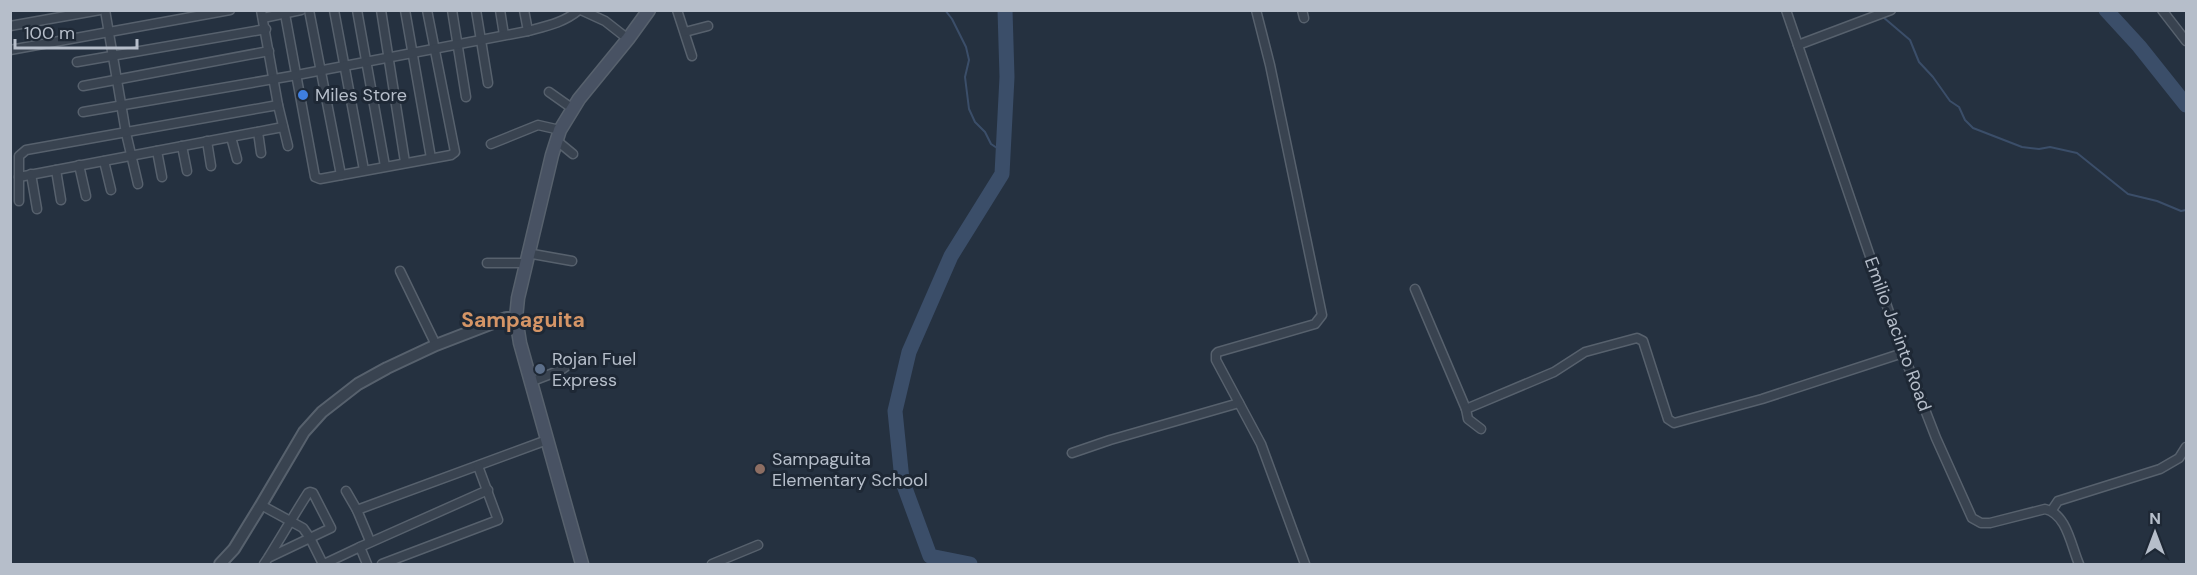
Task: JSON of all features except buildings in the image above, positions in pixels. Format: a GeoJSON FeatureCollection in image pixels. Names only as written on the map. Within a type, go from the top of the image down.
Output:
{"type":"FeatureCollection","features":[{"type":"Feature","properties":{"kind":"main road"},"geometry":{"type":"LineString","coordinates":[[582,564],[520,343],[516,318],[519,289],[558,135],[573,109],[649,10]]}},
{"type":"Feature","properties":{"kind":"street"},"geometry":{"type":"LineString","coordinates":[[10,26],[100,10]]}},
{"type":"Feature","properties":{"kind":"street"},"geometry":{"type":"LineString","coordinates":[[105,10],[126,133],[138,184]]}},
{"type":"Feature","properties":{"kind":"street"},"geometry":{"type":"LineString","coordinates":[[10,50],[230,10]]}},
{"type":"Feature","properties":{"kind":"street"},"geometry":{"type":"LineString","coordinates":[[288,146],[278,105],[262,14],[285,14],[301,10]]}},
{"type":"Feature","properties":{"kind":"street"},"geometry":{"type":"LineString","coordinates":[[309,10],[340,175]]}},
{"type":"Feature","properties":{"kind":"street"},"geometry":{"type":"LineString","coordinates":[[334,10],[364,170]]}},
{"type":"Feature","properties":{"kind":"street"},"geometry":{"type":"LineString","coordinates":[[357,10],[385,166]]}},
{"type":"Feature","properties":{"kind":"street"},"geometry":{"type":"LineString","coordinates":[[381,10],[405,162]]}},
{"type":"Feature","properties":{"kind":"street"},"geometry":{"type":"LineString","coordinates":[[405,10],[431,158]]}},
{"type":"Feature","properties":{"kind":"street"},"geometry":{"type":"LineString","coordinates":[[285,14],[315,177],[318,179],[451,155],[455,152],[428,10]]}},
{"type":"Feature","properties":{"kind":"street"},"geometry":{"type":"LineString","coordinates":[[452,10],[466,97]]}},
{"type":"Feature","properties":{"kind":"street"},"geometry":{"type":"LineString","coordinates":[[476,10],[488,83]]}},
{"type":"Feature","properties":{"kind":"street"},"geometry":{"type":"LineString","coordinates":[[500,10],[504,35]]}},
{"type":"Feature","properties":{"kind":"street"},"geometry":{"type":"LineString","coordinates":[[525,10],[528,31]]}},
{"type":"Feature","properties":{"kind":"street"},"geometry":{"type":"LineString","coordinates":[[83,112],[297,75],[528,31],[558,24],[580,10],[605,21],[628,39]]}},
{"type":"Feature","properties":{"kind":"street"},"geometry":{"type":"LineString","coordinates":[[677,10],[692,56]]}},
{"type":"Feature","properties":{"kind":"street"},"geometry":{"type":"LineString","coordinates":[[1256,10],[1270,65],[1322,315],[1315,324],[1216,354],[1215,360],[1260,444],[1305,564]]}},
{"type":"Feature","properties":{"kind":"street","name":"Emilio Jacinto Road"},"geometry":{"type":"LineString","coordinates":[[1786,10],[1903,353],[1940,448],[1972,518],[1981,523],[1990,523],[2045,508],[2052,510]]}},
{"type":"Feature","properties":{"kind":"street"},"geometry":{"type":"LineString","coordinates":[[1798,45],[1891,10]]}},
{"type":"Feature","properties":{"kind":"street"},"geometry":{"type":"LineString","coordinates":[[2162,10],[2187,41]]}},
{"type":"Feature","properties":{"kind":"street"},"geometry":{"type":"LineString","coordinates":[[685,32],[708,26]]}},
{"type":"Feature","properties":{"kind":"street"},"geometry":{"type":"LineString","coordinates":[[77,62],[266,29]]}},
{"type":"Feature","properties":{"kind":"street"},"geometry":{"type":"LineString","coordinates":[[82,86],[270,51]]}},
{"type":"Feature","properties":{"kind":"street"},"geometry":{"type":"LineString","coordinates":[[549,92],[573,109]]}},
{"type":"Feature","properties":{"kind":"street"},"geometry":{"type":"LineString","coordinates":[[20,201],[20,156],[26,150],[278,105]]}},
{"type":"Feature","properties":{"kind":"street"},"geometry":{"type":"LineString","coordinates":[[491,144],[538,125],[558,135],[573,154]]}},
{"type":"Feature","properties":{"kind":"street"},"geometry":{"type":"LineString","coordinates":[[19,177],[283,127]]}},
{"type":"Feature","properties":{"kind":"street"},"geometry":{"type":"LineString","coordinates":[[258,132],[261,153]]}},
{"type":"Feature","properties":{"kind":"street"},"geometry":{"type":"LineString","coordinates":[[231,137],[237,159]]}},
{"type":"Feature","properties":{"kind":"street"},"geometry":{"type":"LineString","coordinates":[[207,141],[211,166]]}},
{"type":"Feature","properties":{"kind":"street"},"geometry":{"type":"LineString","coordinates":[[182,146],[187,171]]}},
{"type":"Feature","properties":{"kind":"street"},"geometry":{"type":"LineString","coordinates":[[157,151],[162,177]]}},
{"type":"Feature","properties":{"kind":"street"},"geometry":{"type":"LineString","coordinates":[[104,161],[111,190]]}},
{"type":"Feature","properties":{"kind":"street"},"geometry":{"type":"LineString","coordinates":[[79,165],[86,196]]}},
{"type":"Feature","properties":{"kind":"street"},"geometry":{"type":"LineString","coordinates":[[56,170],[61,200]]}},
{"type":"Feature","properties":{"kind":"street"},"geometry":{"type":"LineString","coordinates":[[31,174],[37,209]]}},
{"type":"Feature","properties":{"kind":"street"},"geometry":{"type":"LineString","coordinates":[[487,263],[526,258],[572,261]]}},
{"type":"Feature","properties":{"kind":"street"},"geometry":{"type":"LineString","coordinates":[[400,271],[436,345]]}},
{"type":"Feature","properties":{"kind":"street"},"geometry":{"type":"LineString","coordinates":[[1415,289],[1466,409],[1467,419],[1480,429]]}},
{"type":"Feature","properties":{"kind":"street"},"geometry":{"type":"LineString","coordinates":[[220,564],[234,549],[304,432],[322,412],[358,384],[436,345],[506,318],[516,318]]}},
{"type":"Feature","properties":{"kind":"street"},"geometry":{"type":"LineString","coordinates":[[1466,409],[1554,372],[1585,352],[1637,338],[1643,341],[1668,419],[1674,423],[1762,399],[1903,353]]}},
{"type":"Feature","properties":{"kind":"street"},"geometry":{"type":"LineString","coordinates":[[530,382],[561,370],[574,361]]}},
{"type":"Feature","properties":{"kind":"street"},"geometry":{"type":"LineString","coordinates":[[1072,453],[1239,404]]}},
{"type":"Feature","properties":{"kind":"street"},"geometry":{"type":"LineString","coordinates":[[357,510],[547,440]]}},
{"type":"Feature","properties":{"kind":"street"},"geometry":{"type":"LineString","coordinates":[[2079,564],[2064,524],[2052,510],[2058,501],[2160,469],[2179,458],[2187,447]]}},
{"type":"Feature","properties":{"kind":"street"},"geometry":{"type":"LineString","coordinates":[[382,564],[496,521],[498,517],[478,466]]}},
{"type":"Feature","properties":{"kind":"street"},"geometry":{"type":"LineString","coordinates":[[261,505],[303,528],[324,564],[370,541],[488,490]]}},
{"type":"Feature","properties":{"kind":"street"},"geometry":{"type":"LineString","coordinates":[[346,491],[370,541]]}},
{"type":"Feature","properties":{"kind":"street"},"geometry":{"type":"LineString","coordinates":[[309,492],[314,493],[331,528],[266,561],[309,492]]}},
{"type":"Feature","properties":{"kind":"street"},"geometry":{"type":"LineString","coordinates":[[712,564],[758,545]]}},
{"type":"Feature","properties":{"kind":"street"},"geometry":{"type":"LineString","coordinates":[[360,547],[367,564]]}},
{"type":"Feature","properties":{"kind":"waterway"},"geometry":{"type":"LineString","coordinates":[[945,10],[966,47],[969,60],[965,77],[969,109],[975,122],[985,132],[991,144],[1003,152]]}},
{"type":"Feature","properties":{"kind":"waterway"},"geometry":{"type":"LineString","coordinates":[[970,564],[930,556],[902,480],[895,411],[909,352],[951,256],[1002,174],[1007,77],[1005,10]]}},
{"type":"Feature","properties":{"kind":"waterway"},"geometry":{"type":"LineString","coordinates":[[2106,10],[2139,46],[2186,105]]}},
{"type":"Feature","properties":{"kind":"waterway"},"geometry":{"type":"LineString","coordinates":[[1883,17],[1910,40],[1919,62],[1950,101],[1959,107],[1965,120],[1973,128],[2022,147],[2039,149],[2050,147],[2077,153],[2128,194],[2157,201],[2181,211],[2186,210]]}},
{"type":"Feature","properties":{"kind":"place","name":"Miles Store"},"geometry":{"type":"Point","coordinates":[303,95]}},
{"type":"Feature","properties":{"kind":"place","name":"Rojan Fuel Express"},"geometry":{"type":"Point","coordinates":[540,369]}},
{"type":"Feature","properties":{"kind":"place","name":"Sampaguita Elementary School"},"geometry":{"type":"Point","coordinates":[760,469]}},
{"type":"Feature","properties":{"kind":"district","name":"Sampaguita"},"geometry":{"type":"Point","coordinates":[523,320]}}]}
